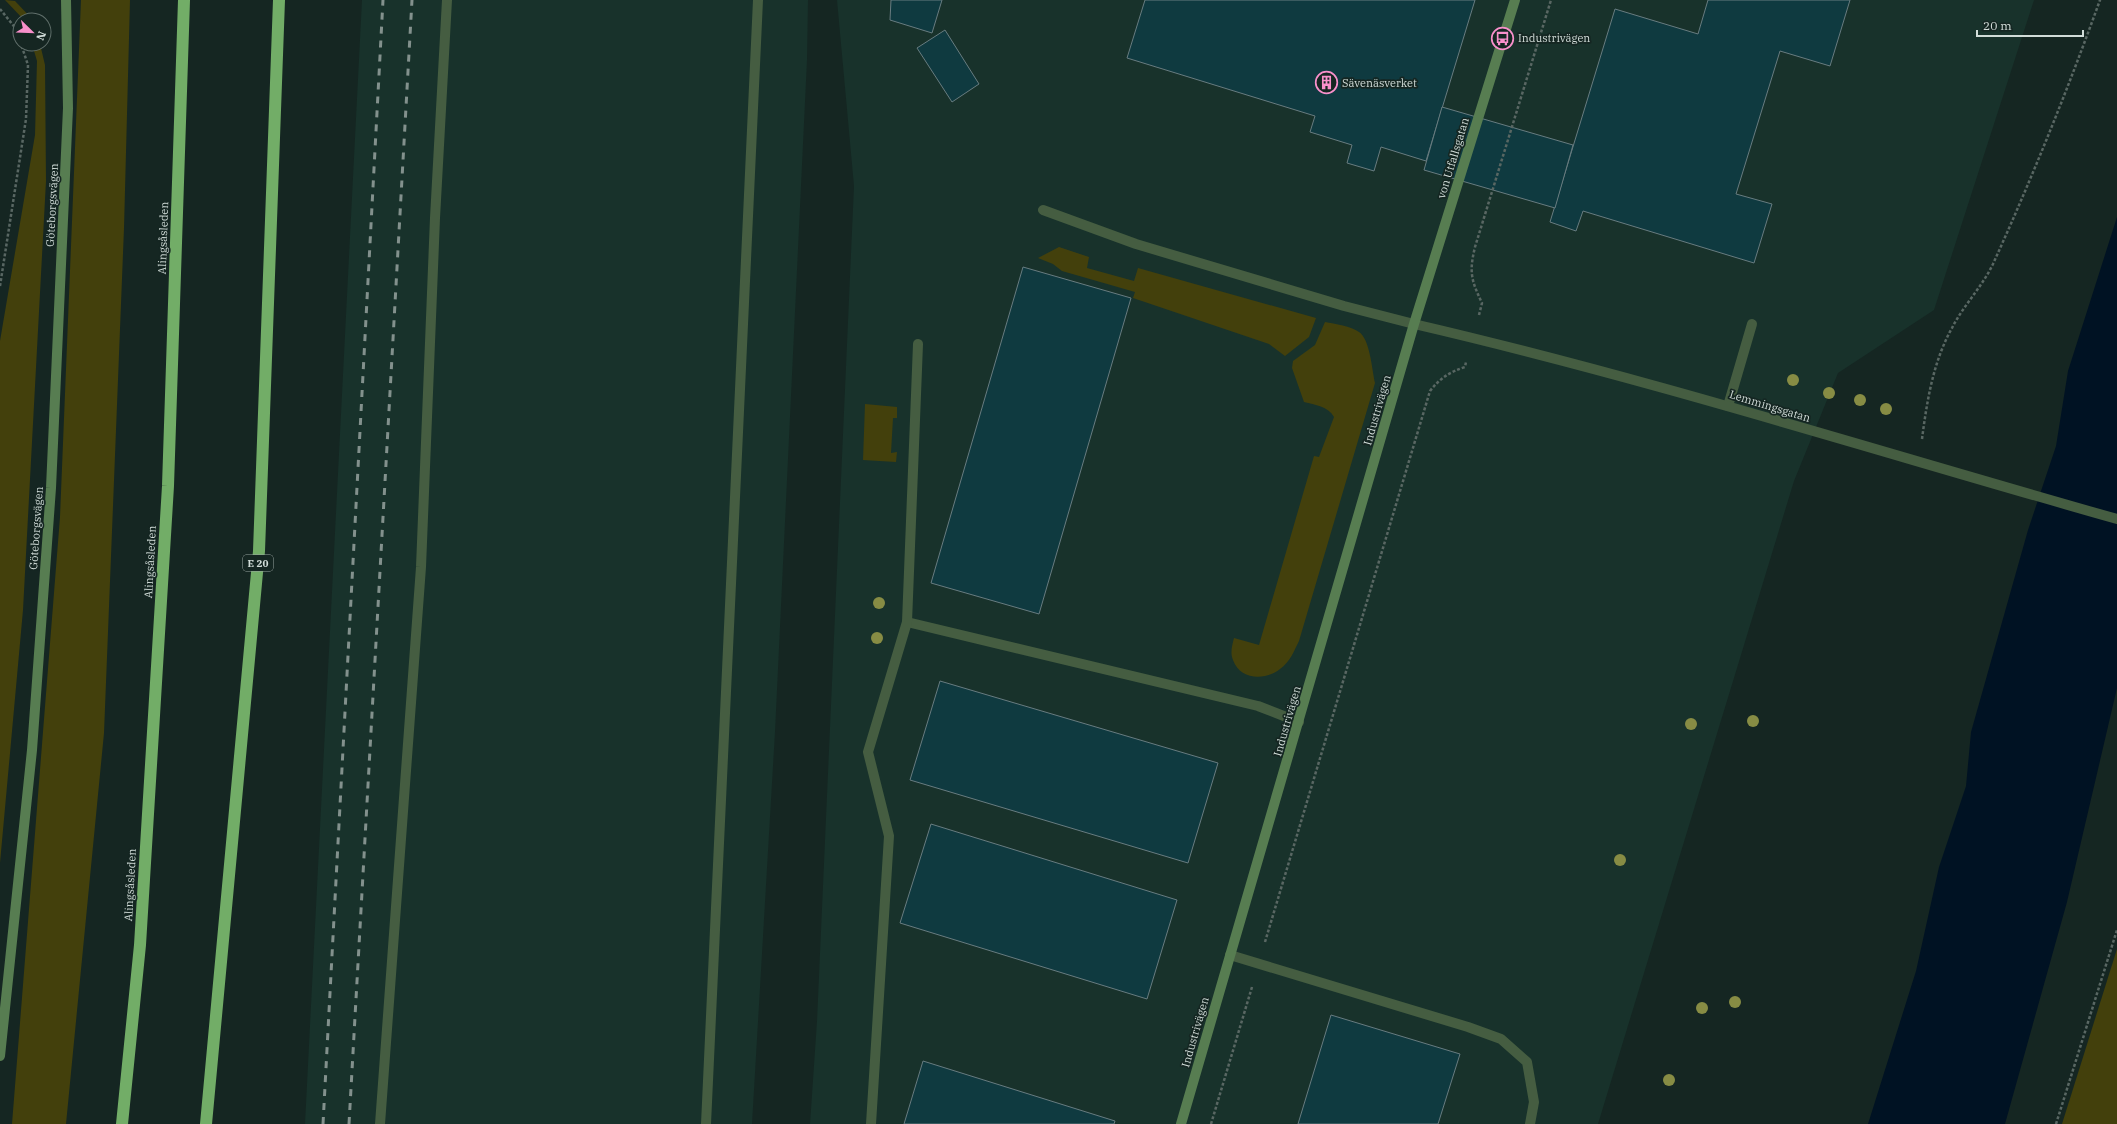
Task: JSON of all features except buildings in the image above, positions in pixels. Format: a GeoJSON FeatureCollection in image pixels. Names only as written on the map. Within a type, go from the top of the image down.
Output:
{"type":"FeatureCollection","features":[{"type":"Feature","properties":{"kind":"highway","name":"Alingsåsleden"},"geometry":{"type":"LineString","coordinates":[[122,1124],[140,945],[168,486],[184,0]]}},
{"type":"Feature","properties":{"kind":"highway","name":"E 20"},"geometry":{"type":"LineString","coordinates":[[206,1124],[259,551],[279,0]]}},
{"type":"Feature","properties":{"kind":"street","name":"Göteborgsvägen"},"geometry":{"type":"LineString","coordinates":[[0,1056],[32,750],[51,488],[68,108],[66,0]]}},
{"type":"Feature","properties":{"kind":"street"},"geometry":{"type":"LineString","coordinates":[[380,1124],[422,567],[435,218],[447,0]]}},
{"type":"Feature","properties":{"kind":"street"},"geometry":{"type":"LineString","coordinates":[[706,1124],[758,0]]}},
{"type":"Feature","properties":{"kind":"street","name":"von Utfallsgatan"},"geometry":{"type":"LineString","coordinates":[[1414,324],[1515,0]]}},
{"type":"Feature","properties":{"kind":"street","name":"Lemmingsgatan"},"geometry":{"type":"LineString","coordinates":[[1043,210],[1136,244],[1344,306],[1472,338],[1728,406],[1970,478],[2117,519]]}},
{"type":"Feature","properties":{"kind":"street","name":"Industrivägen"},"geometry":{"type":"LineString","coordinates":[[1181,1124],[1414,324]]}},
{"type":"Feature","properties":{"kind":"street"},"geometry":{"type":"LineString","coordinates":[[1728,406],[1752,324]]}},
{"type":"Feature","properties":{"kind":"street"},"geometry":{"type":"LineString","coordinates":[[871,1124],[889,836],[868,752],[907,622],[918,344]]}},
{"type":"Feature","properties":{"kind":"street"},"geometry":{"type":"LineString","coordinates":[[907,622],[1258,706],[1299,722]]}},
{"type":"Feature","properties":{"kind":"street"},"geometry":{"type":"LineString","coordinates":[[1230,955],[1468,1027],[1502,1039],[1527,1062],[1534,1102],[1530,1124]]}},
{"type":"Feature","properties":{"kind":"path"},"geometry":{"type":"LineString","coordinates":[[1211,1124],[1430,391],[1438,380],[1464,367],[1482,304],[1475,288],[1470,268],[1475,247],[1551,0]]}},
{"type":"Feature","properties":{"kind":"path"},"geometry":{"type":"LineString","coordinates":[[1919,463],[1927,401],[1937,360],[1952,328],[1992,266],[2075,70],[2100,0]]}},
{"type":"Feature","properties":{"kind":"path"},"geometry":{"type":"LineString","coordinates":[[0,9],[12,24]]}},
{"type":"Feature","properties":{"kind":"path"},"geometry":{"type":"LineString","coordinates":[[0,286],[26,119],[28,66],[24,52]]}},
{"type":"Feature","properties":{"kind":"path"},"geometry":{"type":"LineString","coordinates":[[2056,1124],[2117,930]]}},
{"type":"Feature","properties":{"kind":"shaded area"},"geometry":{"type":"Polygon","coordinates":[[[5,0],[15,1],[25,12],[16,12],[5,0]]]}},
{"type":"Feature","properties":{"kind":"shaded area"},"geometry":{"type":"Polygon","coordinates":[[[81,0],[130,0],[124,228],[104,733],[66,1124],[12,1124],[60,517],[81,0]]]}},
{"type":"Feature","properties":{"kind":"shaded area"},"geometry":{"type":"Polygon","coordinates":[[[362,0],[808,0],[807,60],[775,732],[752,1124],[305,1124],[362,0]]]}},
{"type":"Feature","properties":{"kind":"shaded area"},"geometry":{"type":"Polygon","coordinates":[[[837,0],[2034,0],[1934,310],[1838,373],[1794,481],[1598,1124],[810,1124],[817,1021],[854,186],[837,0]]]}},
{"type":"Feature","properties":{"kind":"shaded area"},"geometry":{"type":"Polygon","coordinates":[[[34,52],[42,52],[45,65],[46,181],[23,610],[0,863],[0,341],[35,135],[37,61],[34,52]]]}},
{"type":"Feature","properties":{"kind":"shaded area"},"geometry":{"type":"Polygon","coordinates":[[[1059,247],[1089,257],[1087,268],[1134,281],[1138,268],[1316,318],[1309,337],[1285,356],[1269,344],[1133,298],[1135,292],[1062,271],[1053,264],[1038,258],[1059,247]]]}},
{"type":"Feature","properties":{"kind":"shaded area"},"geometry":{"type":"Polygon","coordinates":[[[1325,322],[1352,328],[1363,336],[1366,341],[1372,363],[1375,383],[1299,641],[1289,660],[1274,673],[1260,677],[1247,675],[1236,667],[1233,660],[1231,652],[1234,638],[1259,645],[1314,456],[1319,457],[1334,417],[1325,408],[1304,402],[1292,368],[1293,361],[1315,345],[1325,322]]]}},
{"type":"Feature","properties":{"kind":"shaded area"},"geometry":{"type":"Polygon","coordinates":[[[865,404],[897,407],[897,418],[893,418],[891,453],[897,452],[896,462],[863,460],[865,404]]]}},
{"type":"Feature","properties":{"kind":"shaded area"},"geometry":{"type":"Polygon","coordinates":[[[2117,949],[2117,1124],[2062,1124],[2117,949]]]}},
{"type":"Feature","properties":{"kind":"water"},"geometry":{"type":"Polygon","coordinates":[[[2117,217],[2117,688],[2067,902],[2005,1124],[1868,1124],[1916,971],[1939,867],[1966,786],[1971,732],[2028,530],[2056,446],[2068,371],[2117,217]]]}},
{"type":"Feature","properties":{"kind":"railway"},"geometry":{"type":"LineString","coordinates":[[323,1124],[383,0]]}},
{"type":"Feature","properties":{"kind":"railway"},"geometry":{"type":"LineString","coordinates":[[349,1124],[412,0]]}},
{"type":"Feature","properties":{"kind":"place","name":"Industrivägen"},"geometry":{"type":"Point","coordinates":[1503,38]}},
{"type":"Feature","properties":{"kind":"place","name":"Sävenäsverket"},"geometry":{"type":"Point","coordinates":[1327,83]}}]}
